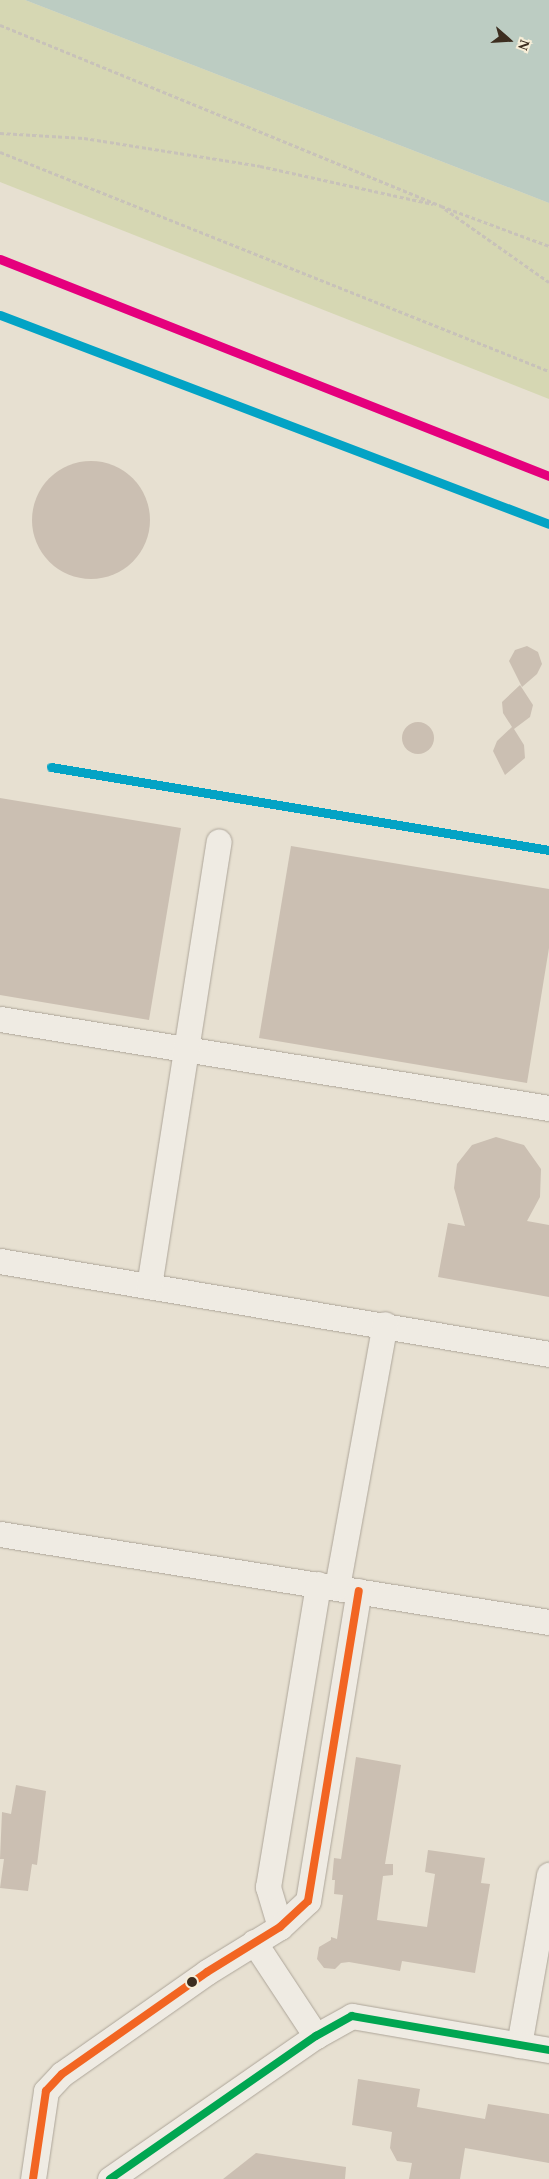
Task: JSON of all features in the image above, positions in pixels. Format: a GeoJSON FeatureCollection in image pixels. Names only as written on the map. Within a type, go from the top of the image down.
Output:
{"type":"FeatureCollection","features":[{"type":"Feature","properties":{"kind":"street"},"geometry":{"type":"LineString","coordinates":[[149,1286],[219,841]]}},
{"type":"Feature","properties":{"kind":"street"},"geometry":{"type":"LineString","coordinates":[[0,1019],[549,1108]]}},
{"type":"Feature","properties":{"kind":"street"},"geometry":{"type":"LineString","coordinates":[[0,1261],[384,1324],[549,1354]]}},
{"type":"Feature","properties":{"kind":"street"},"geometry":{"type":"LineString","coordinates":[[280,1927],[268,1887],[338,1587],[384,1324]]}},
{"type":"Feature","properties":{"kind":"street"},"geometry":{"type":"LineString","coordinates":[[0,1534],[549,1622]]}},
{"type":"Feature","properties":{"kind":"street"},"geometry":{"type":"LineString","coordinates":[[33,2179],[46,2091],[56,2080],[254,1942],[280,1927],[308,1901],[338,1587]]}},
{"type":"Feature","properties":{"kind":"street"},"geometry":{"type":"LineString","coordinates":[[519,2045],[549,1875]]}},
{"type":"Feature","properties":{"kind":"street"},"geometry":{"type":"LineString","coordinates":[[254,1942],[316,2036]]}},
{"type":"Feature","properties":{"kind":"street"},"geometry":{"type":"LineString","coordinates":[[110,2179],[316,2036],[352,2016],[549,2050]]}},
{"type":"Feature","properties":{"kind":"path"},"geometry":{"type":"LineString","coordinates":[[0,25],[441,206],[549,246]]}},
{"type":"Feature","properties":{"kind":"path"},"geometry":{"type":"LineString","coordinates":[[0,133],[84,138],[250,165],[441,206],[549,282]]}},
{"type":"Feature","properties":{"kind":"path"},"geometry":{"type":"LineString","coordinates":[[0,152],[549,372]]}},
{"type":"Feature","properties":{"kind":"green space"},"geometry":{"type":"Polygon","coordinates":[[[0,0],[25,0],[549,203],[549,399],[0,182],[0,0]]]}},
{"type":"Feature","properties":{"kind":"shaded area"},"geometry":{"type":"Polygon","coordinates":[[[25,0],[549,0],[549,203],[25,0]]]}},
{"type":"Feature","properties":{"kind":"building"},"geometry":{"type":"Polygon","coordinates":[[[91,461],[114,465],[133,478],[146,497],[150,520],[146,543],[133,562],[114,575],[91,579],[68,575],[49,562],[36,543],[32,520],[36,497],[49,478],[68,465],[91,461]]]}},
{"type":"Feature","properties":{"kind":"building"},"geometry":{"type":"Polygon","coordinates":[[[527,646],[538,652],[542,664],[537,674],[522,687],[509,661],[515,650],[527,646]]]}},
{"type":"Feature","properties":{"kind":"building"},"geometry":{"type":"Polygon","coordinates":[[[520,685],[533,705],[530,717],[514,729],[524,745],[525,758],[505,775],[493,751],[497,741],[512,727],[503,713],[502,702],[520,685]]]}},
{"type":"Feature","properties":{"kind":"building"},"geometry":{"type":"Polygon","coordinates":[[[418,722],[424,723],[429,727],[433,732],[433,744],[429,749],[424,753],[418,754],[412,753],[407,749],[403,744],[402,738],[403,732],[407,727],[412,723],[418,722]]]}},
{"type":"Feature","properties":{"kind":"building"},"geometry":{"type":"Polygon","coordinates":[[[0,798],[181,828],[149,1020],[0,995],[0,798]]]}},
{"type":"Feature","properties":{"kind":"building"},"geometry":{"type":"Polygon","coordinates":[[[291,846],[549,889],[549,948],[527,1083],[259,1038],[291,846]]]}},
{"type":"Feature","properties":{"kind":"building"},"geometry":{"type":"Polygon","coordinates":[[[496,1137],[524,1145],[541,1169],[540,1197],[527,1221],[549,1225],[549,1297],[438,1277],[448,1223],[465,1226],[454,1188],[457,1164],[472,1145],[496,1137]]]}},
{"type":"Feature","properties":{"kind":"building"},"geometry":{"type":"Polygon","coordinates":[[[356,1757],[401,1765],[385,1864],[393,1864],[393,1875],[383,1876],[377,1920],[427,1927],[435,1874],[425,1872],[428,1850],[485,1858],[481,1883],[490,1884],[475,1973],[402,1961],[400,1971],[349,1962],[341,1963],[335,1969],[324,1968],[317,1959],[319,1947],[331,1940],[331,1937],[337,1939],[343,1895],[334,1894],[335,1880],[332,1880],[334,1858],[341,1859],[356,1757]]]}},
{"type":"Feature","properties":{"kind":"building"},"geometry":{"type":"Polygon","coordinates":[[[16,1785],[46,1791],[37,1865],[32,1864],[28,1891],[0,1888],[4,1859],[0,1859],[2,1812],[11,1814],[16,1785]]]}},
{"type":"Feature","properties":{"kind":"building"},"geometry":{"type":"Polygon","coordinates":[[[358,2079],[420,2089],[417,2107],[485,2119],[488,2104],[549,2114],[549,2163],[465,2148],[460,2179],[409,2179],[412,2163],[397,2161],[390,2148],[392,2132],[352,2125],[358,2079]]]}},
{"type":"Feature","properties":{"kind":"building"},"geometry":{"type":"Polygon","coordinates":[[[256,2153],[346,2167],[345,2179],[223,2179],[256,2153]]]}},
{"type":"Feature","properties":{"kind":"transit line"},"geometry":{"type":"LineString","coordinates":[[0,259],[549,476]]}},
{"type":"Feature","properties":{"kind":"transit line"},"geometry":{"type":"LineString","coordinates":[[0,315],[549,524]]}},
{"type":"Feature","properties":{"kind":"transit line"},"geometry":{"type":"LineString","coordinates":[[51,767],[549,850]]}},
{"type":"Feature","properties":{"kind":"transit line"},"geometry":{"type":"LineString","coordinates":[[33,2179],[46,2091],[62,2074],[207,1972],[280,1927],[308,1901],[359,1591]]}},
{"type":"Feature","properties":{"kind":"transit line"},"geometry":{"type":"LineString","coordinates":[[110,2179],[316,2036],[352,2016],[549,2050]]}}]}
